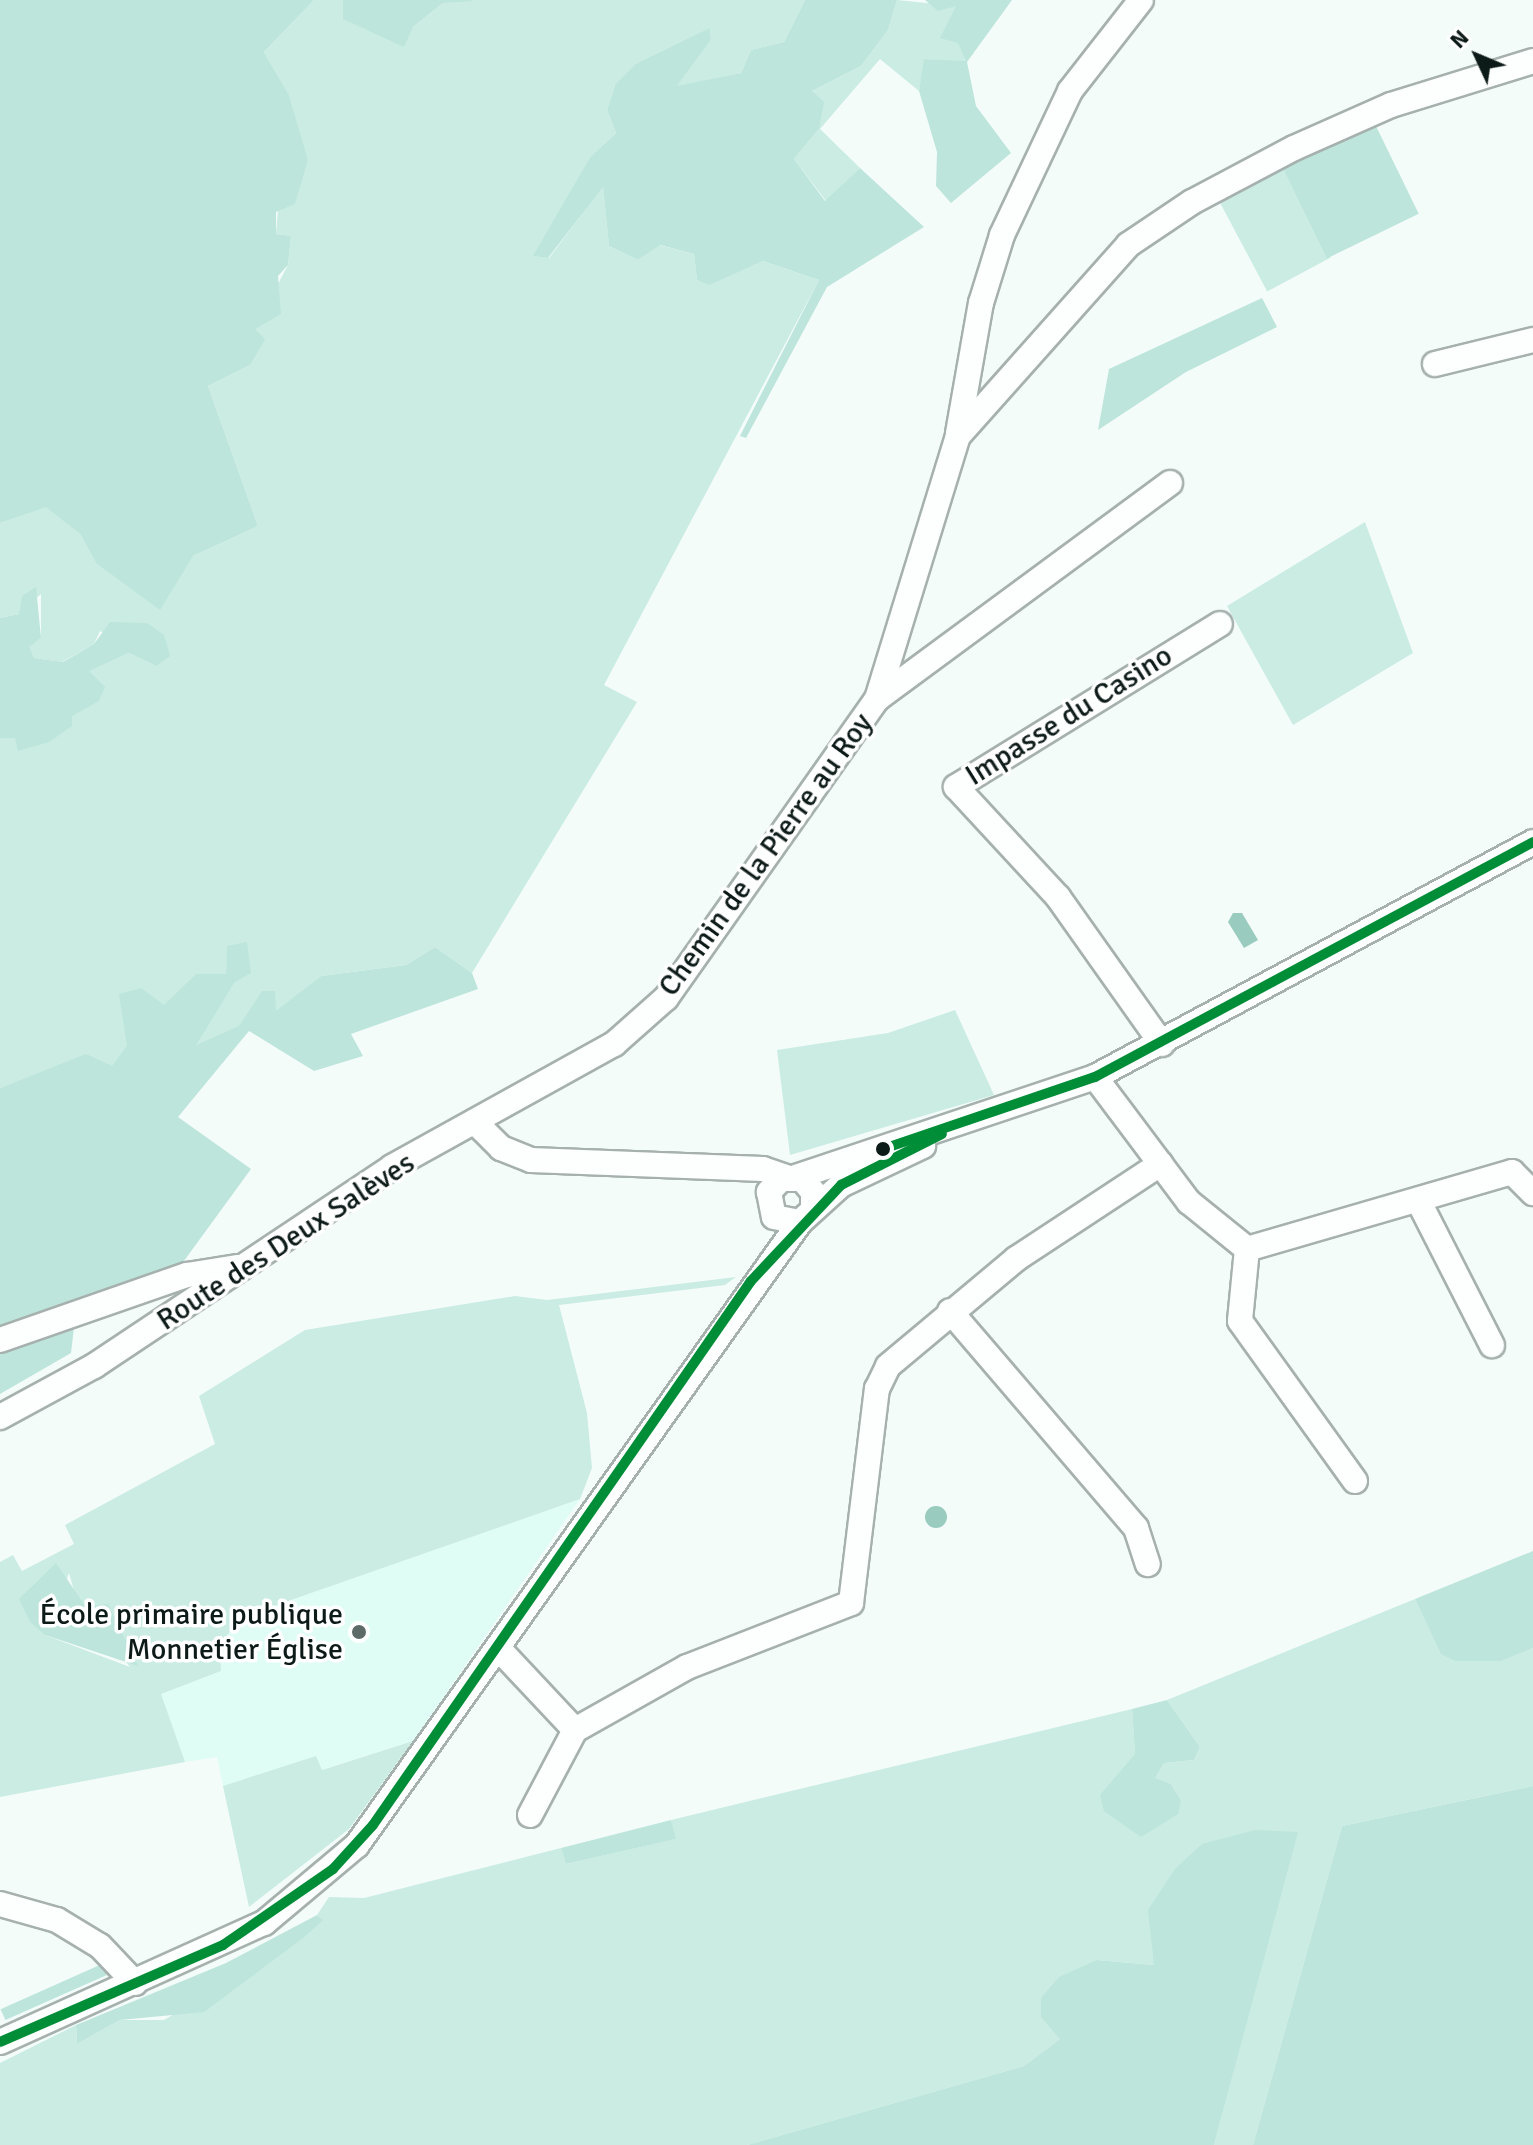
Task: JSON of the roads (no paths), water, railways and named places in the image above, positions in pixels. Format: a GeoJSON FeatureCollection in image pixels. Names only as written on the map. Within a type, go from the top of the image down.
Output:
{"type":"FeatureCollection","features":[{"type":"Feature","properties":{"kind":"street"},"geometry":{"type":"LineString","coordinates":[[958,436],[981,303],[1002,235],[1070,91],[1141,0]]}},
{"type":"Feature","properties":{"kind":"street","name":"Chemin de la Pierre au Roy"},"geometry":{"type":"LineString","coordinates":[[478,1125],[614,1044],[666,998],[877,699],[958,436],[1111,260],[1169,215],[1391,105],[1533,61]]}},
{"type":"Feature","properties":{"kind":"street"},"geometry":{"type":"LineString","coordinates":[[1435,364],[1533,340]]}},
{"type":"Feature","properties":{"kind":"street"},"geometry":{"type":"LineString","coordinates":[[877,699],[1170,483]]}},
{"type":"Feature","properties":{"kind":"street","name":"Impasse du Casino"},"geometry":{"type":"LineString","coordinates":[[1162,1044],[1058,897],[956,787],[1220,624]]}},
{"type":"Feature","properties":{"kind":"street"},"geometry":{"type":"LineString","coordinates":[[751,1281],[770,1208],[772,1187],[791,1177],[942,1134],[1095,1077],[1162,1044],[1402,907],[1533,843]]}},
{"type":"Feature","properties":{"kind":"street"},"geometry":{"type":"LineString","coordinates":[[1095,1077],[1189,1202],[1247,1249]]}},
{"type":"Feature","properties":{"kind":"street"},"geometry":{"type":"LineString","coordinates":[[478,1125],[501,1148],[531,1160],[721,1172],[763,1169],[811,1186],[806,1215]]}},
{"type":"Feature","properties":{"kind":"street","name":"Route des Deux Salèves"},"geometry":{"type":"LineString","coordinates":[[0,1417],[94,1366],[392,1167],[478,1125]]}},
{"type":"Feature","properties":{"kind":"street"},"geometry":{"type":"LineString","coordinates":[[0,2042],[223,1945],[264,1923],[357,1845],[498,1648],[751,1281],[806,1215],[841,1185],[942,1134]]}},
{"type":"Feature","properties":{"kind":"street"},"geometry":{"type":"LineString","coordinates":[[530,1815],[575,1730],[687,1667],[851,1603],[880,1379],[900,1351],[950,1311],[1160,1164]]}},
{"type":"Feature","properties":{"kind":"street"},"geometry":{"type":"LineString","coordinates":[[721,1172],[770,1208],[806,1215]]}},
{"type":"Feature","properties":{"kind":"street"},"geometry":{"type":"LineString","coordinates":[[1247,1249],[1512,1172],[1533,1193]]}},
{"type":"Feature","properties":{"kind":"street"},"geometry":{"type":"LineString","coordinates":[[1418,1200],[1492,1345]]}},
{"type":"Feature","properties":{"kind":"street"},"geometry":{"type":"LineString","coordinates":[[1247,1249],[1240,1321],[1355,1481]]}},
{"type":"Feature","properties":{"kind":"street"},"geometry":{"type":"LineString","coordinates":[[0,1340],[187,1275],[244,1266]]}},
{"type":"Feature","properties":{"kind":"street"},"geometry":{"type":"LineString","coordinates":[[950,1311],[1136,1528],[1148,1564]]}},
{"type":"Feature","properties":{"kind":"street"},"geometry":{"type":"LineString","coordinates":[[498,1648],[575,1730]]}},
{"type":"Feature","properties":{"kind":"street"},"geometry":{"type":"LineString","coordinates":[[0,1904],[57,1920],[100,1946],[135,1983]]}},
{"type":"Feature","properties":{"kind":"place","name":"École primaire publique Monnetier Église"},"geometry":{"type":"Point","coordinates":[359,1632]}}]}
